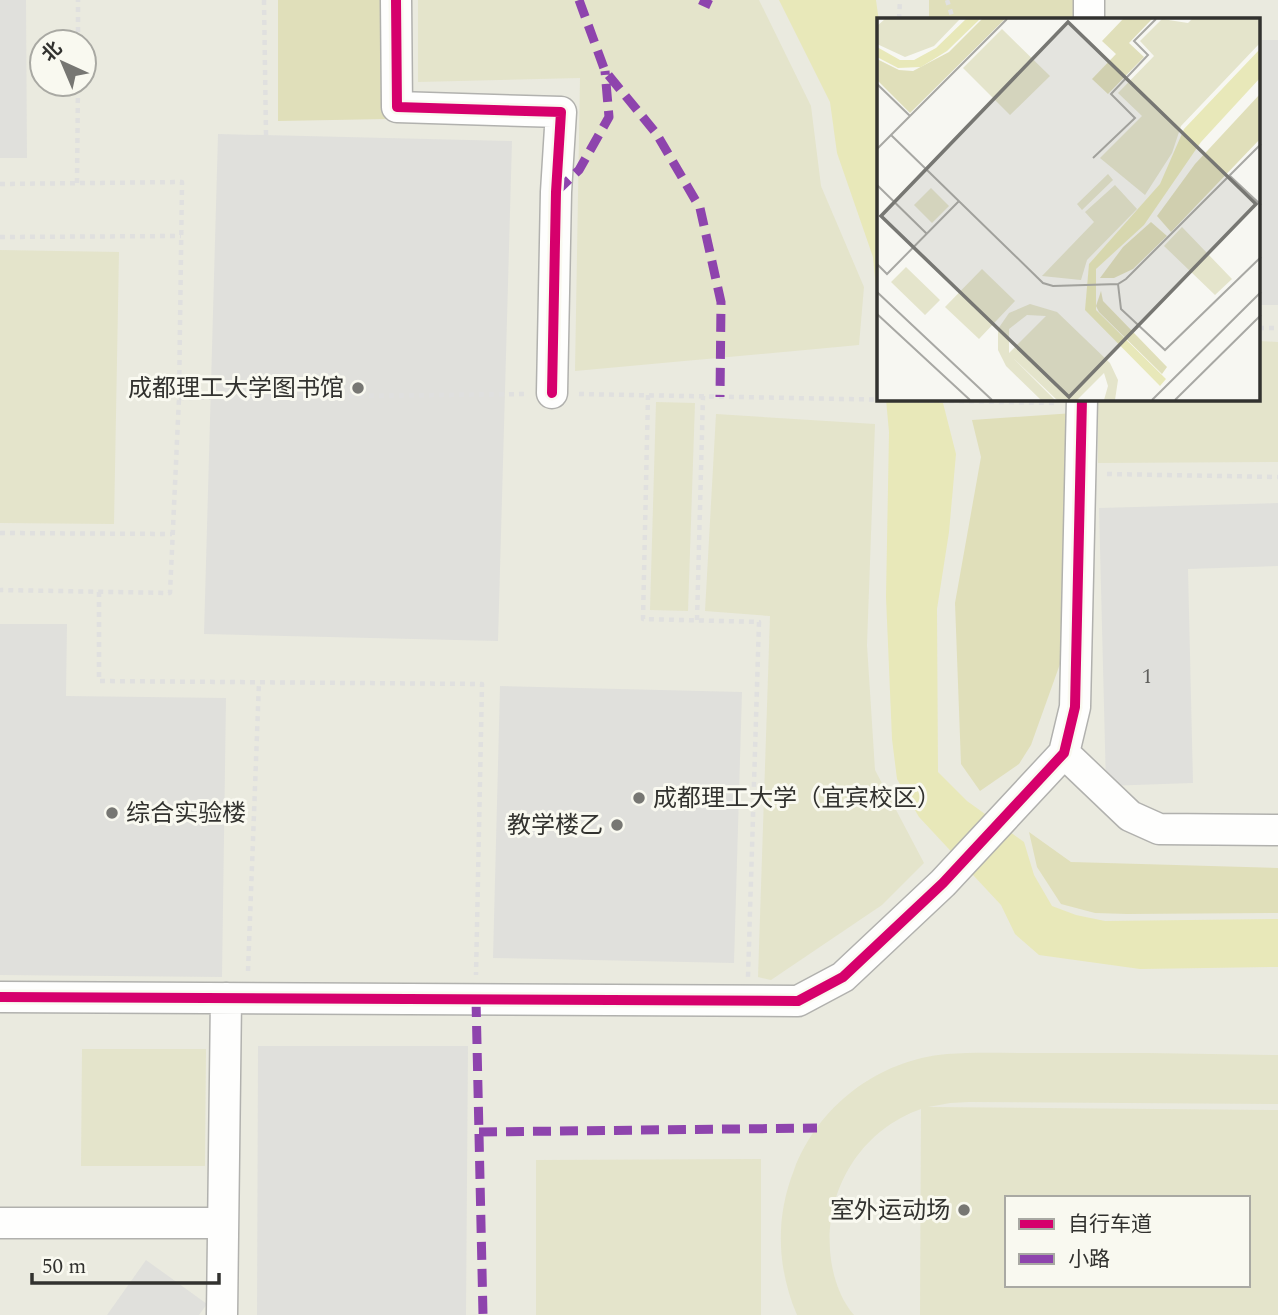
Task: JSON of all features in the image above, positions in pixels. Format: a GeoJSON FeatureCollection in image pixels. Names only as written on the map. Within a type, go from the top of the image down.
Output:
{"type":"FeatureCollection","features":[{"type":"Feature","properties":{"kind":"street"},"geometry":{"type":"LineString","coordinates":[[396,0],[397,107],[561,112],[552,393]]}},
{"type":"Feature","properties":{"kind":"street"},"geometry":{"type":"LineString","coordinates":[[1089,0],[1089,18]]}},
{"type":"Feature","properties":{"kind":"street"},"geometry":{"type":"LineString","coordinates":[[0,997],[798,1001],[843,976],[943,883],[1064,753],[1076,707],[1082,401]]}},
{"type":"Feature","properties":{"kind":"street"},"geometry":{"type":"LineString","coordinates":[[1064,753],[1130,816],[1159,829],[1278,830]]}},
{"type":"Feature","properties":{"kind":"street"},"geometry":{"type":"LineString","coordinates":[[222,1315],[223,1223],[237,998]]}},
{"type":"Feature","properties":{"kind":"street"},"geometry":{"type":"LineString","coordinates":[[0,1223],[223,1223]]}},
{"type":"Feature","properties":{"kind":"path"},"geometry":{"type":"LineString","coordinates":[[78,0],[78,28]]}},
{"type":"Feature","properties":{"kind":"path"},"geometry":{"type":"LineString","coordinates":[[264,0],[266,135]]}},
{"type":"Feature","properties":{"kind":"path"},"geometry":{"type":"LineString","coordinates":[[899,18],[900,0]]}},
{"type":"Feature","properties":{"kind":"path"},"geometry":{"type":"LineString","coordinates":[[947,0],[953,18]]}},
{"type":"Feature","properties":{"kind":"path"},"geometry":{"type":"LineString","coordinates":[[77,183],[78,98]]}},
{"type":"Feature","properties":{"kind":"path"},"geometry":{"type":"LineString","coordinates":[[0,184],[182,182],[179,398],[170,593],[0,590]]}},
{"type":"Feature","properties":{"kind":"path"},"geometry":{"type":"LineString","coordinates":[[0,237],[181,236]]}},
{"type":"Feature","properties":{"kind":"path"},"geometry":{"type":"LineString","coordinates":[[1260,328],[1278,328]]}},
{"type":"Feature","properties":{"kind":"path"},"geometry":{"type":"LineString","coordinates":[[179,398],[552,393],[877,399]]}},
{"type":"Feature","properties":{"kind":"path"},"geometry":{"type":"LineString","coordinates":[[648,395],[643,619],[759,622],[747,1001]]}},
{"type":"Feature","properties":{"kind":"path"},"geometry":{"type":"LineString","coordinates":[[698,620],[703,396]]}},
{"type":"Feature","properties":{"kind":"path"},"geometry":{"type":"LineString","coordinates":[[1082,473],[1278,477]]}},
{"type":"Feature","properties":{"kind":"path"},"geometry":{"type":"LineString","coordinates":[[0,533],[172,534]]}},
{"type":"Feature","properties":{"kind":"path"},"geometry":{"type":"LineString","coordinates":[[99,592],[99,681],[482,684],[476,999]]}},
{"type":"Feature","properties":{"kind":"path"},"geometry":{"type":"LineString","coordinates":[[237,998],[258,682]]}},
{"type":"Feature","properties":{"kind":"shaded area","name":"成都理工大学（宜宾校区）"},"geometry":{"type":"Polygon","coordinates":[[[0,0],[1278,0],[1278,1315],[0,1315],[0,0]]]}},
{"type":"Feature","properties":{"kind":"shaded area"},"geometry":{"type":"Polygon","coordinates":[[[278,0],[386,0],[387,119],[278,121],[278,0]]]}},
{"type":"Feature","properties":{"kind":"shaded area"},"geometry":{"type":"Polygon","coordinates":[[[418,0],[759,0],[811,106],[821,186],[864,287],[859,345],[575,371],[580,78],[418,82],[418,0]]]}},
{"type":"Feature","properties":{"kind":"shaded area"},"geometry":{"type":"Polygon","coordinates":[[[779,0],[876,0],[878,18],[877,298],[873,257],[837,153],[830,102],[779,0]]]}},
{"type":"Feature","properties":{"kind":"shaded area"},"geometry":{"type":"Polygon","coordinates":[[[929,0],[1073,0],[1073,18],[929,18],[929,0]]]}},
{"type":"Feature","properties":{"kind":"shaded area"},"geometry":{"type":"Polygon","coordinates":[[[0,250],[119,252],[114,524],[0,523],[0,250]]]}},
{"type":"Feature","properties":{"kind":"shaded area"},"geometry":{"type":"Polygon","coordinates":[[[1260,341],[1278,342],[1278,462],[1098,463],[1098,401],[1260,401],[1260,341]]]}},
{"type":"Feature","properties":{"kind":"shaded area"},"geometry":{"type":"Polygon","coordinates":[[[886,401],[943,401],[956,454],[949,532],[937,609],[938,772],[967,801],[1024,842],[1034,875],[1052,906],[1076,915],[1105,921],[1278,919],[1278,967],[1140,969],[1039,955],[1015,934],[1001,905],[919,817],[897,779],[892,739],[886,597],[889,432],[886,401]]]}},
{"type":"Feature","properties":{"kind":"shaded area"},"geometry":{"type":"Polygon","coordinates":[[[656,402],[695,403],[688,611],[650,610],[656,402]]]}},
{"type":"Feature","properties":{"kind":"shaded area"},"geometry":{"type":"Polygon","coordinates":[[[1074,413],[1065,650],[1031,745],[1019,764],[980,791],[961,764],[955,603],[981,457],[972,420],[1074,413]]]}},
{"type":"Feature","properties":{"kind":"shaded area"},"geometry":{"type":"Polygon","coordinates":[[[716,414],[875,424],[867,645],[875,770],[924,863],[882,905],[771,980],[758,977],[770,616],[705,611],[716,414]]]}},
{"type":"Feature","properties":{"kind":"shaded area"},"geometry":{"type":"Polygon","coordinates":[[[1029,832],[1071,862],[1278,868],[1278,913],[1095,913],[1061,904],[1037,867],[1029,832]]]}},
{"type":"Feature","properties":{"kind":"shaded area"},"geometry":{"type":"Polygon","coordinates":[[[82,1049],[206,1049],[205,1166],[81,1166],[82,1049]]]}},
{"type":"Feature","properties":{"kind":"shaded area","name":"室外运动场"},"geometry":{"type":"Polygon","coordinates":[[[947,1054],[1278,1055],[1278,1104],[969,1102],[928,1107],[1278,1110],[1278,1315],[920,1315],[921,1109],[899,1119],[862,1149],[839,1189],[832,1212],[831,1260],[839,1289],[854,1315],[797,1315],[785,1279],[781,1225],[794,1170],[818,1126],[854,1090],[897,1066],[947,1054]]]}},
{"type":"Feature","properties":{"kind":"shaded area"},"geometry":{"type":"Polygon","coordinates":[[[761,1159],[761,1315],[536,1315],[536,1160],[761,1159]]]}},
{"type":"Feature","properties":{"kind":"building"},"geometry":{"type":"Polygon","coordinates":[[[0,0],[26,0],[27,158],[0,158],[0,0]]]}},
{"type":"Feature","properties":{"kind":"building"},"geometry":{"type":"Polygon","coordinates":[[[1260,40],[1278,40],[1278,305],[1260,305],[1260,40]]]}},
{"type":"Feature","properties":{"kind":"building","name":"成都理工大学图书馆"},"geometry":{"type":"Polygon","coordinates":[[[218,134],[512,141],[498,641],[204,634],[218,134]]]}},
{"type":"Feature","properties":{"kind":"building"},"geometry":{"type":"Polygon","coordinates":[[[1278,503],[1278,566],[1188,569],[1193,783],[1106,786],[1099,508],[1278,503]]]}},
{"type":"Feature","properties":{"kind":"building","name":"综合实验楼"},"geometry":{"type":"Polygon","coordinates":[[[0,624],[67,624],[66,696],[226,698],[222,977],[0,975],[0,624]]]}},
{"type":"Feature","properties":{"kind":"building","name":"教学楼乙"},"geometry":{"type":"Polygon","coordinates":[[[500,686],[742,692],[734,963],[493,958],[500,686]]]}},
{"type":"Feature","properties":{"kind":"building"},"geometry":{"type":"Polygon","coordinates":[[[258,1046],[468,1046],[466,1315],[257,1315],[258,1046]]]}},
{"type":"Feature","properties":{"kind":"building"},"geometry":{"type":"Polygon","coordinates":[[[146,1260],[207,1304],[199,1315],[107,1315],[146,1260]]]}},
{"type":"Feature","properties":{"kind":"marked path"},"geometry":{"type":"LineString","coordinates":[[579,0],[605,71],[656,133],[700,208],[721,302],[720,397]]}},
{"type":"Feature","properties":{"kind":"marked path"},"geometry":{"type":"LineString","coordinates":[[700,0],[711,5]]}},
{"type":"Feature","properties":{"kind":"marked path"},"geometry":{"type":"LineString","coordinates":[[556,192],[579,170],[609,117],[605,71]]}},
{"type":"Feature","properties":{"kind":"marked path"},"geometry":{"type":"LineString","coordinates":[[476,999],[483,1315]]}},
{"type":"Feature","properties":{"kind":"marked path"},"geometry":{"type":"LineString","coordinates":[[479,1132],[817,1128]]}},
{"type":"Feature","properties":{"kind":"cycle path"},"geometry":{"type":"LineString","coordinates":[[396,0],[397,107],[561,112],[556,192],[552,393]]}},
{"type":"Feature","properties":{"kind":"cycle path"},"geometry":{"type":"LineString","coordinates":[[0,997],[798,1001],[843,977],[943,883],[1064,753],[1075,707],[1082,401]]}},
{"type":"Feature","properties":{"kind":"place","name":"成都理工大学图书馆"},"geometry":{"type":"Point","coordinates":[358,388]}},
{"type":"Feature","properties":{"kind":"place","name":"成都理工大学（宜宾校区）"},"geometry":{"type":"Point","coordinates":[639,798]}},
{"type":"Feature","properties":{"kind":"place","name":"综合实验楼"},"geometry":{"type":"Point","coordinates":[112,813]}},
{"type":"Feature","properties":{"kind":"place","name":"教学楼乙"},"geometry":{"type":"Point","coordinates":[617,825]}},
{"type":"Feature","properties":{"kind":"place","name":"室外运动场"},"geometry":{"type":"Point","coordinates":[964,1210]}}]}
